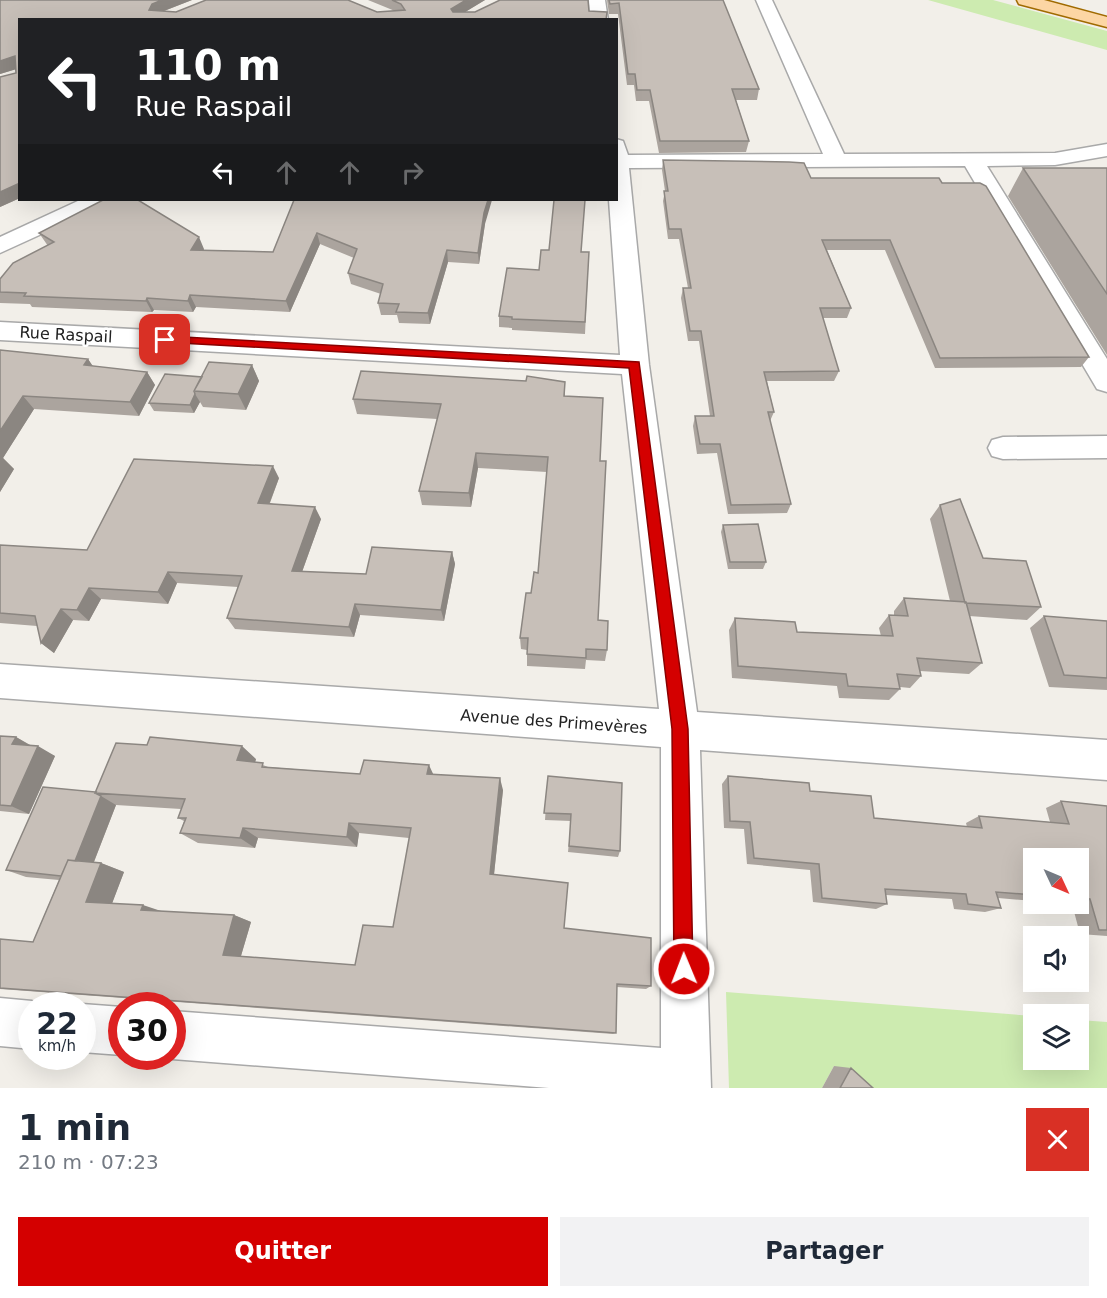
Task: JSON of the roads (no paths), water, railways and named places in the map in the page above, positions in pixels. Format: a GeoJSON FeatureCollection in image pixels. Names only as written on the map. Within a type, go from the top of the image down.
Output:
{"type":"FeatureCollection","features":[{"type":"Feature","properties":{"kind":"main road"},"geometry":{"type":"LineString","coordinates":[[1025,0],[1107,22]]}},
{"type":"Feature","properties":{"kind":"street"},"geometry":{"type":"LineString","coordinates":[[597,0],[599,18]]}},
{"type":"Feature","properties":{"kind":"street"},"geometry":{"type":"LineString","coordinates":[[764,0],[836,160]]}},
{"type":"Feature","properties":{"kind":"street"},"geometry":{"type":"LineString","coordinates":[[618,156],[836,160],[1055,159],[1107,150]]}},
{"type":"Feature","properties":{"kind":"street"},"geometry":{"type":"LineString","coordinates":[[1086,154],[1100,173]]}},
{"type":"Feature","properties":{"kind":"street"},"geometry":{"type":"LineString","coordinates":[[972,159],[1107,382]]}},
{"type":"Feature","properties":{"kind":"street"},"geometry":{"type":"LineString","coordinates":[[186,1036],[686,1081],[680,729],[634,365],[618,168]]}},
{"type":"Feature","properties":{"kind":"street"},"geometry":{"type":"LineString","coordinates":[[0,246],[95,201]]}},
{"type":"Feature","properties":{"kind":"street","name":"Rue Raspail"},"geometry":{"type":"LineString","coordinates":[[0,331],[634,365]]}},
{"type":"Feature","properties":{"kind":"street"},"geometry":{"type":"LineString","coordinates":[[1003,448],[1107,447]]}},
{"type":"Feature","properties":{"kind":"street","name":"Avenue des Primevères"},"geometry":{"type":"LineString","coordinates":[[0,681],[1107,760]]}},
{"type":"Feature","properties":{"kind":"street"},"geometry":{"type":"LineString","coordinates":[[0,1022],[18,1024]]}}]}
